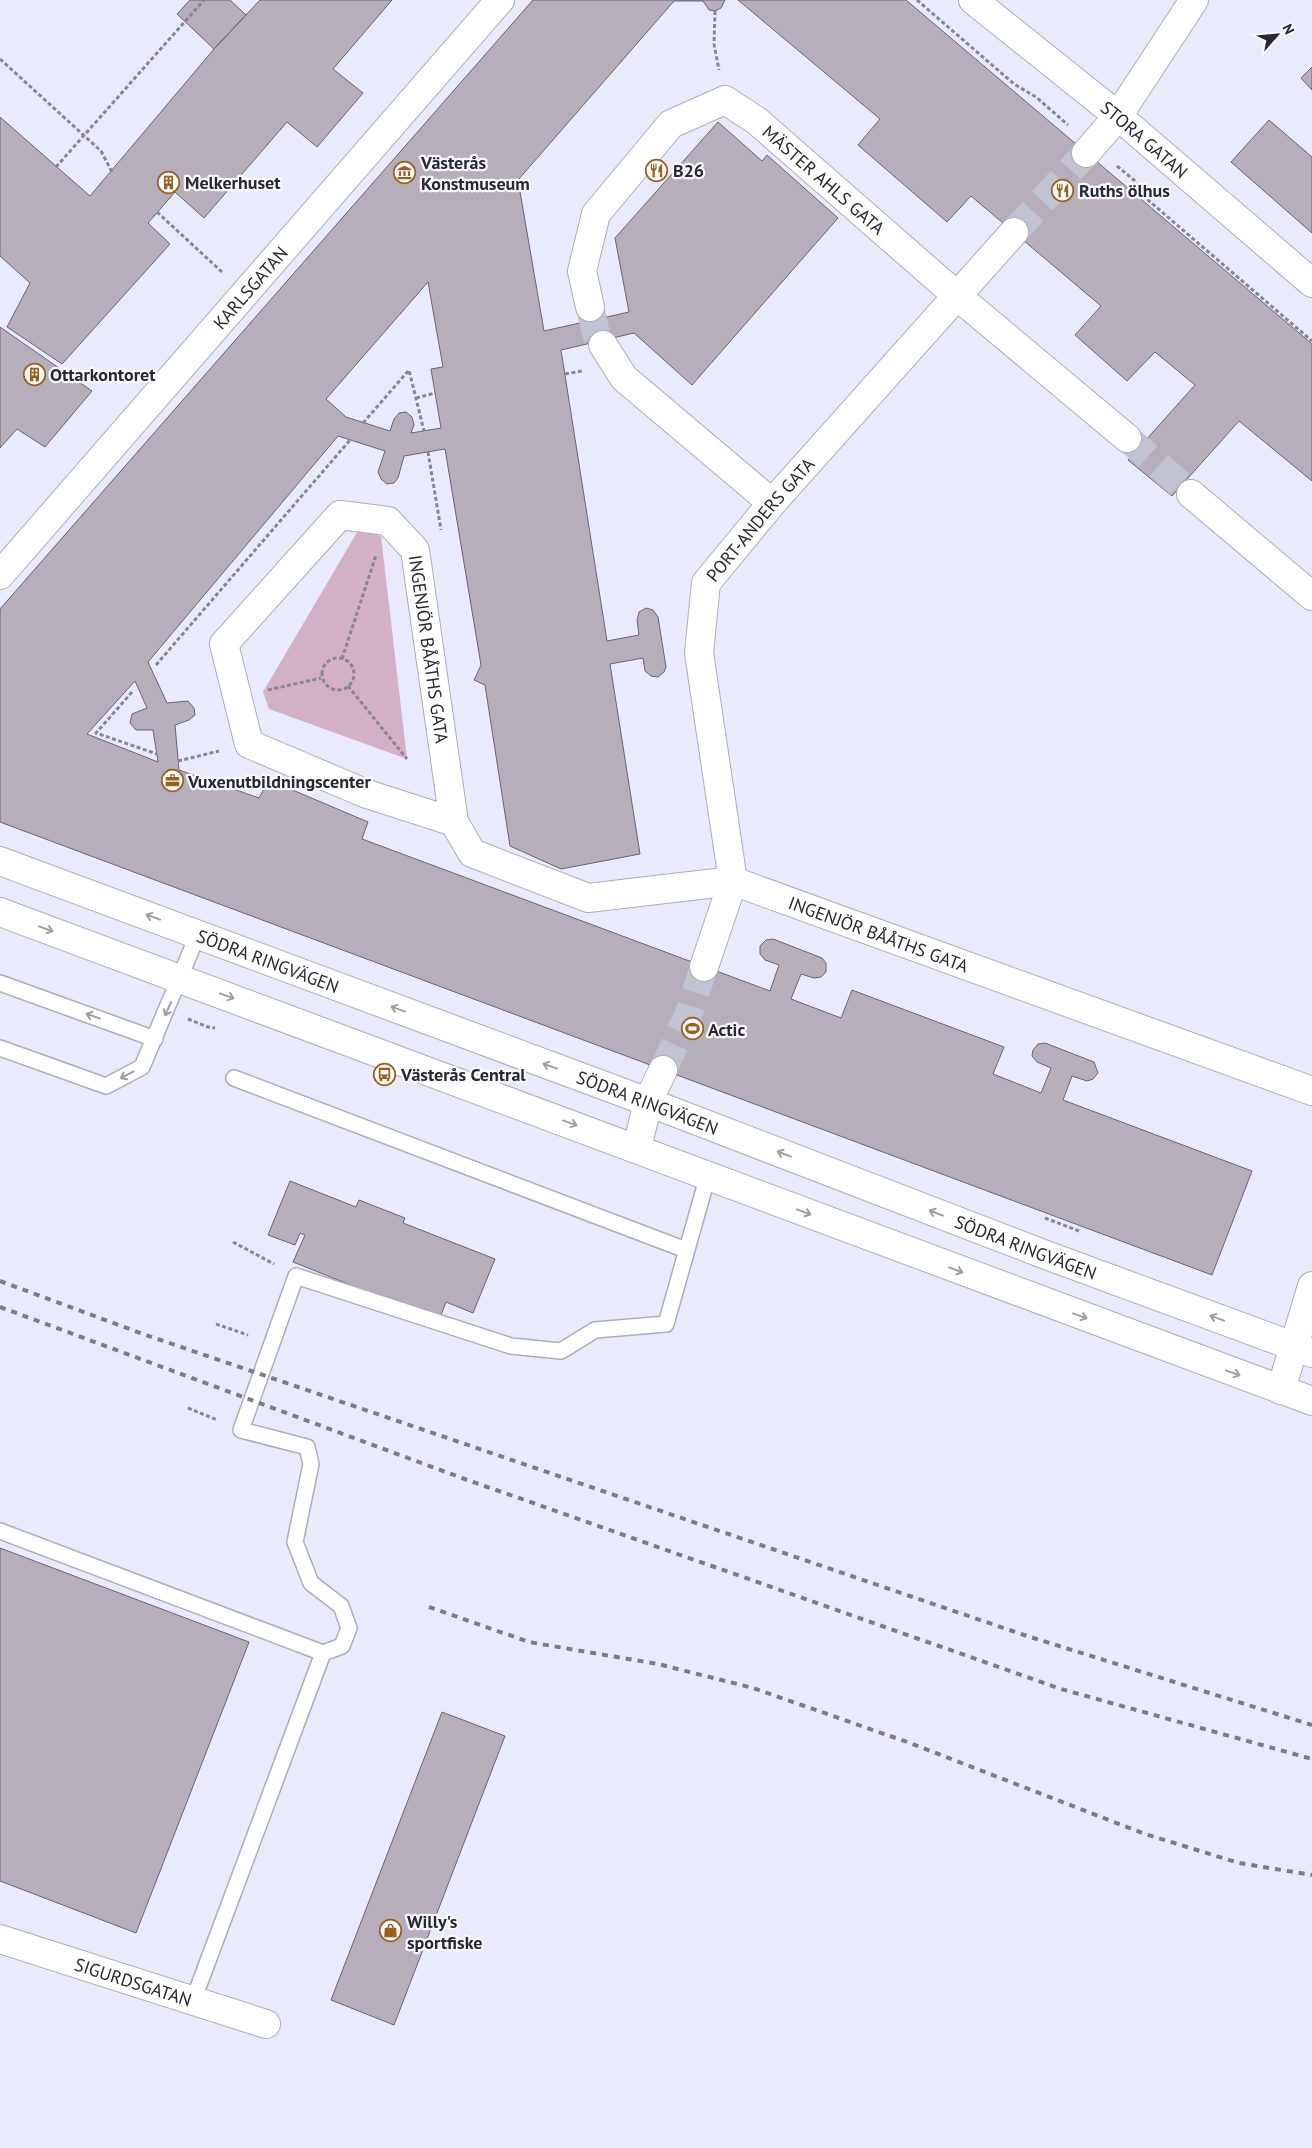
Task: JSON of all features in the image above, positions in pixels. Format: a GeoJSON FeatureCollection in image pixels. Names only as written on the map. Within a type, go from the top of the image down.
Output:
{"type":"FeatureCollection","features":[{"type":"Feature","properties":{"kind":"street","name":"KARLSGATAN"},"geometry":{"type":"LineString","coordinates":[[0,575],[500,0]]}},
{"type":"Feature","properties":{"kind":"street","name":"STORA GATAN"},"geometry":{"type":"LineString","coordinates":[[973,0],[1118,116],[1312,283]]}},
{"type":"Feature","properties":{"kind":"street"},"geometry":{"type":"LineString","coordinates":[[1086,153],[1118,116],[1194,0]]}},
{"type":"Feature","properties":{"kind":"street"},"geometry":{"type":"LineString","coordinates":[[590,307],[582,271],[596,214],[671,124],[725,100]]}},
{"type":"Feature","properties":{"kind":"street","name":"MÄSTER AHLS GATA"},"geometry":{"type":"LineString","coordinates":[[725,100],[757,121],[956,295],[1127,438]]}},
{"type":"Feature","properties":{"kind":"street","name":"PORT-ANDERS GATA"},"geometry":{"type":"LineString","coordinates":[[704,967],[733,881],[699,653],[706,583],[772,503],[1014,232]]}},
{"type":"Feature","properties":{"kind":"street"},"geometry":{"type":"LineString","coordinates":[[603,345],[624,378],[772,503]]}},
{"type":"Feature","properties":{"kind":"street"},"geometry":{"type":"LineString","coordinates":[[1191,494],[1312,596]]}},
{"type":"Feature","properties":{"kind":"street"},"geometry":{"type":"LineString","coordinates":[[388,521],[340,514],[224,644],[249,744],[367,794],[454,822]]}},
{"type":"Feature","properties":{"kind":"street","name":"INGENJÖR BÅÅTHS GATA"},"geometry":{"type":"LineString","coordinates":[[388,521],[415,550],[454,822],[472,853],[588,898],[733,881],[1312,1091]]}},
{"type":"Feature","properties":{"kind":"street","name":"SÖDRA RINGVÄGEN"},"geometry":{"type":"LineString","coordinates":[[0,861],[648,1102],[1046,1255],[1303,1349]]}},
{"type":"Feature","properties":{"kind":"street"},"geometry":{"type":"LineString","coordinates":[[0,912],[1312,1401]]}},
{"type":"Feature","properties":{"kind":"street"},"geometry":{"type":"LineString","coordinates":[[637,1148],[648,1102],[663,1070]]}},
{"type":"Feature","properties":{"kind":"street"},"geometry":{"type":"LineString","coordinates":[[1281,1390],[1303,1349],[1311,1291]]}},
{"type":"Feature","properties":{"kind":"street","name":"SIGURDSGATAN"},"geometry":{"type":"LineString","coordinates":[[0,1939],[266,2024]]}},
{"type":"Feature","properties":{"kind":"lane"},"geometry":{"type":"LineString","coordinates":[[0,1048],[106,1086],[142,1067],[181,979],[198,934]]}},
{"type":"Feature","properties":{"kind":"lane"},"geometry":{"type":"LineString","coordinates":[[0,983],[155,1038]]}},
{"type":"Feature","properties":{"kind":"lane"},"geometry":{"type":"LineString","coordinates":[[234,1078],[686,1250]]}},
{"type":"Feature","properties":{"kind":"lane"},"geometry":{"type":"LineString","coordinates":[[0,1531],[323,1653],[342,1646],[349,1628],[341,1606],[311,1583],[295,1542],[311,1464],[307,1447],[241,1430],[296,1276],[511,1346],[561,1351],[595,1330],[666,1324],[708,1175]]}},
{"type":"Feature","properties":{"kind":"lane"},"geometry":{"type":"LineString","coordinates":[[193,2001],[323,1653]]}},
{"type":"Feature","properties":{"kind":"path"},"geometry":{"type":"LineString","coordinates":[[56,167],[204,0]]}},
{"type":"Feature","properties":{"kind":"path"},"geometry":{"type":"LineString","coordinates":[[715,11],[714,44],[725,100]]}},
{"type":"Feature","properties":{"kind":"path"},"geometry":{"type":"LineString","coordinates":[[0,59],[101,151],[112,172]]}},
{"type":"Feature","properties":{"kind":"path"},"geometry":{"type":"LineString","coordinates":[[157,212],[245,292]]}},
{"type":"Feature","properties":{"kind":"path"},"geometry":{"type":"LineString","coordinates":[[363,423],[409,370],[424,431]]}},
{"type":"Feature","properties":{"kind":"path"},"geometry":{"type":"LineString","coordinates":[[416,398],[435,393]]}},
{"type":"Feature","properties":{"kind":"path"},"geometry":{"type":"LineString","coordinates":[[156,666],[350,440]]}},
{"type":"Feature","properties":{"kind":"path"},"geometry":{"type":"LineString","coordinates":[[342,659],[388,521]]}},
{"type":"Feature","properties":{"kind":"path"},"geometry":{"type":"LineString","coordinates":[[333,657],[346,659],[354,670],[352,682],[342,690],[329,688],[321,678],[323,665],[333,657]]}},
{"type":"Feature","properties":{"kind":"path"},"geometry":{"type":"LineString","coordinates":[[263,692],[321,678]]}},
{"type":"Feature","properties":{"kind":"path"},"geometry":{"type":"LineString","coordinates":[[348,686],[407,759]]}},
{"type":"Feature","properties":{"kind":"path"},"geometry":{"type":"LineString","coordinates":[[132,692],[96,733],[156,754]]}},
{"type":"Feature","properties":{"kind":"path"},"geometry":{"type":"LineString","coordinates":[[178,761],[249,744]]}},
{"type":"Feature","properties":{"kind":"path"},"geometry":{"type":"LineString","coordinates":[[233,1242],[296,1276]]}},
{"type":"Feature","properties":{"kind":"path"},"geometry":{"type":"LineString","coordinates":[[216,1324],[271,1344]]}},
{"type":"Feature","properties":{"kind":"path"},"geometry":{"type":"LineString","coordinates":[[188,1408],[241,1430]]}},
{"type":"Feature","properties":{"kind":"shaded area"},"geometry":{"type":"Polygon","coordinates":[[[359,529],[381,536],[407,759],[269,709],[263,692],[359,529]]]}},
{"type":"Feature","properties":{"kind":"building"},"geometry":{"type":"Polygon","coordinates":[[[190,0],[230,0],[246,15],[214,49],[177,14],[190,0]]]}},
{"type":"Feature","properties":{"kind":"building","name":"Melkerhuset"},"geometry":{"type":"Polygon","coordinates":[[[260,0],[392,0],[333,69],[363,93],[317,147],[287,122],[204,218],[175,192],[148,223],[170,244],[62,364],[7,327],[30,283],[0,256],[0,117],[90,196],[214,49],[260,0]]]}},
{"type":"Feature","properties":{"kind":"building"},"geometry":{"type":"Polygon","coordinates":[[[533,0],[725,0],[721,8],[715,11],[709,10],[703,1],[674,1],[518,180],[544,331],[629,312],[615,238],[718,122],[762,161],[767,155],[838,218],[692,385],[634,333],[561,350],[607,641],[639,635],[637,620],[639,612],[646,608],[653,610],[658,617],[666,667],[664,672],[658,677],[651,676],[645,671],[643,658],[610,664],[640,854],[561,869],[510,846],[485,685],[474,680],[481,665],[445,449],[404,456],[398,478],[394,483],[387,484],[381,479],[378,472],[385,451],[338,436],[148,662],[167,703],[188,701],[194,708],[195,715],[189,720],[175,725],[179,770],[259,798],[269,780],[368,822],[362,839],[770,991],[779,965],[765,960],[760,954],[760,946],[766,940],[773,939],[822,958],[826,963],[826,972],[821,977],[814,978],[801,974],[791,999],[841,1018],[852,990],[1004,1047],[993,1074],[1041,1093],[1051,1068],[1037,1062],[1032,1056],[1033,1050],[1038,1044],[1045,1043],[1094,1062],[1098,1073],[1093,1079],[1087,1081],[1072,1076],[1063,1100],[1252,1171],[1212,1275],[0,822],[0,609],[533,0]],[[428,282],[326,399],[346,417],[390,431],[394,419],[399,413],[406,412],[412,417],[414,425],[411,433],[441,428],[431,369],[443,367],[428,282]],[[135,681],[87,734],[158,762],[153,730],[136,730],[130,723],[132,714],[147,708],[135,681]]]}},
{"type":"Feature","properties":{"kind":"building"},"geometry":{"type":"Polygon","coordinates":[[[738,0],[906,0],[1312,344],[1312,481],[1239,421],[1172,496],[1128,460],[1195,385],[1155,352],[1127,381],[1075,335],[1101,306],[971,196],[947,222],[858,145],[880,119],[738,0]]]}},
{"type":"Feature","properties":{"kind":"building"},"geometry":{"type":"Polygon","coordinates":[[[1312,67],[1312,90],[1301,78],[1312,67]]]}},
{"type":"Feature","properties":{"kind":"building"},"geometry":{"type":"Polygon","coordinates":[[[1269,120],[1312,157],[1312,233],[1231,162],[1269,120]]]}},
{"type":"Feature","properties":{"kind":"building","name":"Ottarkontoret"},"geometry":{"type":"Polygon","coordinates":[[[0,327],[92,391],[45,447],[17,429],[0,448],[0,327]]]}},
{"type":"Feature","properties":{"kind":"building"},"geometry":{"type":"Polygon","coordinates":[[[290,1181],[356,1207],[359,1200],[405,1218],[403,1223],[495,1259],[473,1313],[446,1302],[439,1320],[293,1262],[305,1235],[300,1233],[295,1245],[268,1235],[290,1181]]]}},
{"type":"Feature","properties":{"kind":"building"},"geometry":{"type":"Polygon","coordinates":[[[0,1548],[249,1642],[136,1933],[0,1881],[0,1548]]]}},
{"type":"Feature","properties":{"kind":"building"},"geometry":{"type":"Polygon","coordinates":[[[442,1712],[505,1736],[394,2025],[331,2000],[442,1712]]]}},
{"type":"Feature","properties":{"kind":"tunnel"},"geometry":{"type":"LineString","coordinates":[[1014,232],[1086,153]]}},
{"type":"Feature","properties":{"kind":"tunnel"},"geometry":{"type":"LineString","coordinates":[[590,307],[596,334],[603,345]]}},
{"type":"Feature","properties":{"kind":"tunnel"},"geometry":{"type":"LineString","coordinates":[[1127,438],[1191,494]]}},
{"type":"Feature","properties":{"kind":"tunnel"},"geometry":{"type":"LineString","coordinates":[[663,1070],[689,1013],[704,967]]}},
{"type":"Feature","properties":{"kind":"railway"},"geometry":{"type":"LineString","coordinates":[[0,1281],[143,1334],[1024,1635],[1312,1725]]}},
{"type":"Feature","properties":{"kind":"railway"},"geometry":{"type":"LineString","coordinates":[[0,1307],[462,1478],[1061,1689],[1312,1759]]}},
{"type":"Feature","properties":{"kind":"railway"},"geometry":{"type":"LineString","coordinates":[[429,1607],[529,1642],[658,1664],[753,1688],[910,1743],[1145,1834],[1239,1863],[1312,1875]]}},
{"type":"Feature","properties":{"kind":"place","name":"B26"},"geometry":{"type":"Point","coordinates":[657,170]}},
{"type":"Feature","properties":{"kind":"place","name":"Västerås Konstmuseum"},"geometry":{"type":"Point","coordinates":[405,172]}},
{"type":"Feature","properties":{"kind":"place","name":"Melkerhuset"},"geometry":{"type":"Point","coordinates":[169,182]}},
{"type":"Feature","properties":{"kind":"place","name":"Ruths ölhus"},"geometry":{"type":"Point","coordinates":[1063,190]}},
{"type":"Feature","properties":{"kind":"place","name":"Ottarkontoret"},"geometry":{"type":"Point","coordinates":[34,374]}},
{"type":"Feature","properties":{"kind":"place","name":"Vuxenutbildningscenter"},"geometry":{"type":"Point","coordinates":[172,781]}},
{"type":"Feature","properties":{"kind":"place","name":"Actic"},"geometry":{"type":"Point","coordinates":[692,1029]}},
{"type":"Feature","properties":{"kind":"place","name":"Västerås Central"},"geometry":{"type":"Point","coordinates":[385,1074]}},
{"type":"Feature","properties":{"kind":"place","name":"Willy's sportfiske"},"geometry":{"type":"Point","coordinates":[391,1931]}}]}
